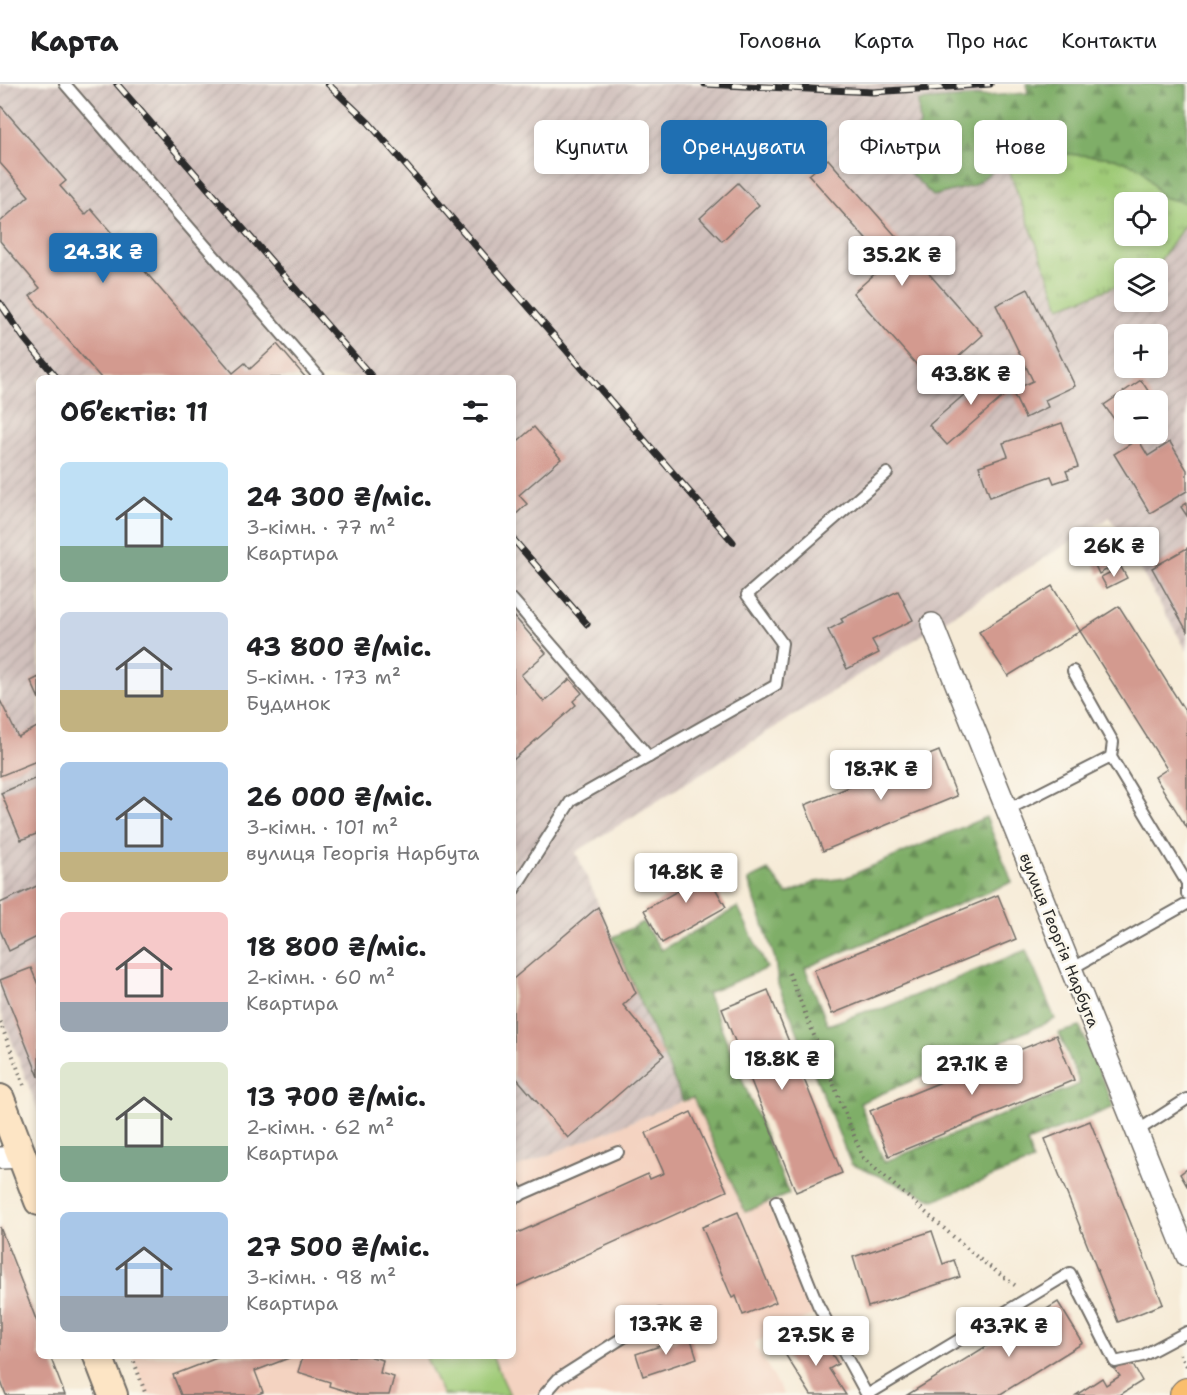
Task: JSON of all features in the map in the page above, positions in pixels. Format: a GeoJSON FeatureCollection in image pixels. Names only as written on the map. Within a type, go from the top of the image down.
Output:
{"type":"FeatureCollection","features":[{"type":"Feature","properties":{"kind":"street","name":"вулиця Георгія Нарбута"},"geometry":{"type":"LineString","coordinates":[[932,624],[1187,1256]]}},
{"type":"Feature","properties":{"kind":"street"},"geometry":{"type":"LineString","coordinates":[[14,1096],[11,1158],[36,1196]]}},
{"type":"Feature","properties":{"kind":"street"},"geometry":{"type":"LineString","coordinates":[[99,1359],[113,1395]]}},
{"type":"Feature","properties":{"kind":"lane"},"geometry":{"type":"LineString","coordinates":[[65,84],[317,375]]}},
{"type":"Feature","properties":{"kind":"lane"},"geometry":{"type":"LineString","coordinates":[[516,886],[571,801],[776,685],[782,644],[747,595],[887,473]]}},
{"type":"Feature","properties":{"kind":"lane"},"geometry":{"type":"LineString","coordinates":[[516,603],[649,757]]}},
{"type":"Feature","properties":{"kind":"lane"},"geometry":{"type":"LineString","coordinates":[[1073,671],[1113,742],[1111,757],[1187,883],[1187,894]]}},
{"type":"Feature","properties":{"kind":"lane"},"geometry":{"type":"LineString","coordinates":[[1007,810],[1111,757]]}},
{"type":"Feature","properties":{"kind":"lane"},"geometry":{"type":"LineString","coordinates":[[1071,969],[1187,904]]}},
{"type":"Feature","properties":{"kind":"lane"},"geometry":{"type":"LineString","coordinates":[[1137,1131],[1187,1099]]}},
{"type":"Feature","properties":{"kind":"lane"},"geometry":{"type":"LineString","coordinates":[[516,1197],[618,1152]]}},
{"type":"Feature","properties":{"kind":"lane"},"geometry":{"type":"LineString","coordinates":[[776,1201],[818,1305],[867,1395],[1070,1273],[1115,1362],[1142,1356],[1187,1332]]}},
{"type":"Feature","properties":{"kind":"lane"},"geometry":{"type":"LineString","coordinates":[[544,1395],[558,1378],[660,1314]]}},
{"type":"Feature","properties":{"kind":"path"},"geometry":{"type":"LineString","coordinates":[[789,973],[863,1158],[978,1258],[1032,1296]]}},
{"type":"Feature","properties":{"kind":"path"},"geometry":{"type":"LineString","coordinates":[[0,1022],[14,1096]]}},
{"type":"Feature","properties":{"kind":"path"},"geometry":{"type":"LineString","coordinates":[[133,1359],[146,1395]]}},
{"type":"Feature","properties":{"kind":"shaded area"},"geometry":{"type":"Polygon","coordinates":[[[0,84],[977,84],[990,120],[974,120],[974,174],[1010,174],[1060,307],[1114,288],[1114,312],[1168,312],[1168,258],[1162,258],[1187,222],[1187,651],[1110,517],[576,852],[683,1101],[516,1168],[516,375],[36,375],[36,1105],[0,1010],[0,84]]]}},
{"type":"Feature","properties":{"kind":"shaded area"},"geometry":{"type":"Polygon","coordinates":[[[723,1089],[813,1315],[754,1343],[784,1395],[147,1395],[134,1359],[516,1359],[516,1168],[683,1101],[723,1089]]]}},
{"type":"Feature","properties":{"kind":"green space"},"geometry":{"type":"Polygon","coordinates":[[[1026,84],[1187,84],[1187,203],[1168,198],[1168,192],[1158,192],[1141,168],[1114,158],[1067,154],[1067,120],[974,120],[974,174],[989,174],[972,186],[933,196],[911,174],[962,174],[962,120],[920,120],[918,101],[1028,93],[1026,84]]]}},
{"type":"Feature","properties":{"kind":"green space"},"geometry":{"type":"Polygon","coordinates":[[[1068,154],[1115,158],[1142,168],[1159,192],[1114,192],[1114,246],[1168,246],[1168,198],[1187,203],[1187,222],[1162,258],[1114,258],[1114,287],[1060,307],[1010,174],[1067,174],[1068,154]]]}},
{"type":"Feature","properties":{"kind":"green space"},"geometry":{"type":"Polygon","coordinates":[[[986,817],[1012,882],[805,968],[828,1025],[867,1011],[884,1008],[1026,950],[1055,1019],[860,1103],[884,1162],[1080,1084],[1059,1033],[1080,1027],[1114,1107],[1027,1142],[1033,1161],[934,1200],[851,1164],[778,984],[775,959],[748,880],[768,870],[787,894],[815,882],[845,878],[986,817]]]}},
{"type":"Feature","properties":{"kind":"green space"},"geometry":{"type":"Polygon","coordinates":[[[738,907],[767,968],[707,993],[789,1194],[745,1212],[693,1098],[683,1101],[613,937],[643,922],[661,950],[738,907]]]}},
{"type":"Feature","properties":{"kind":"green space"},"geometry":{"type":"Polygon","coordinates":[[[426,1359],[493,1359],[510,1395],[443,1395],[426,1359]]]}},
{"type":"Feature","properties":{"kind":"building"},"geometry":{"type":"Polygon","coordinates":[[[0,105],[66,181],[60,186],[85,215],[91,209],[233,373],[245,363],[250,369],[277,344],[303,375],[98,375],[30,296],[40,288],[0,241],[0,222],[29,196],[0,163],[0,105]]]}},
{"type":"Feature","properties":{"kind":"building"},"geometry":{"type":"Polygon","coordinates":[[[827,160],[983,335],[931,381],[853,293],[887,263],[809,175],[827,174],[827,160]]]}},
{"type":"Feature","properties":{"kind":"building"},"geometry":{"type":"Polygon","coordinates":[[[738,183],[759,205],[722,241],[700,218],[738,183]]]}},
{"type":"Feature","properties":{"kind":"building"},"geometry":{"type":"Polygon","coordinates":[[[1028,289],[1075,386],[1045,400],[1048,407],[1025,418],[1012,391],[1033,381],[996,305],[1028,289]]]}},
{"type":"Feature","properties":{"kind":"building"},"geometry":{"type":"Polygon","coordinates":[[[995,368],[1013,388],[947,445],[929,425],[995,368]]]}},
{"type":"Feature","properties":{"kind":"building"},"geometry":{"type":"Polygon","coordinates":[[[1141,380],[1148,390],[1126,390],[1141,380]]]}},
{"type":"Feature","properties":{"kind":"building"},"geometry":{"type":"Polygon","coordinates":[[[1114,398],[1114,419],[1104,405],[1114,398]]]}},
{"type":"Feature","properties":{"kind":"building"},"geometry":{"type":"Polygon","coordinates":[[[1062,423],[1078,467],[1066,471],[1069,478],[1054,483],[1051,476],[990,497],[979,466],[1008,456],[1003,443],[1062,423]]]}},
{"type":"Feature","properties":{"kind":"building"},"geometry":{"type":"Polygon","coordinates":[[[534,427],[561,459],[519,495],[527,504],[516,514],[516,442],[534,427]]]}},
{"type":"Feature","properties":{"kind":"building"},"geometry":{"type":"Polygon","coordinates":[[[1170,442],[1187,470],[1187,491],[1150,513],[1114,454],[1130,444],[1141,444],[1148,456],[1170,442]]]}},
{"type":"Feature","properties":{"kind":"building"},"geometry":{"type":"Polygon","coordinates":[[[1187,503],[1187,516],[1181,507],[1187,503]]]}},
{"type":"Feature","properties":{"kind":"building"},"geometry":{"type":"Polygon","coordinates":[[[1107,540],[1113,551],[1095,561],[1089,550],[1107,540]]]}},
{"type":"Feature","properties":{"kind":"building"},"geometry":{"type":"Polygon","coordinates":[[[1187,548],[1187,631],[1152,568],[1187,548]]]}},
{"type":"Feature","properties":{"kind":"building"},"geometry":{"type":"Polygon","coordinates":[[[1113,552],[1119,563],[1099,574],[1094,563],[1113,552]]]}},
{"type":"Feature","properties":{"kind":"building"},"geometry":{"type":"Polygon","coordinates":[[[1121,567],[1127,578],[1107,588],[1101,577],[1121,567]]]}},
{"type":"Feature","properties":{"kind":"building"},"geometry":{"type":"Polygon","coordinates":[[[1052,586],[1080,631],[1008,676],[979,632],[1052,586]]]}},
{"type":"Feature","properties":{"kind":"building"},"geometry":{"type":"Polygon","coordinates":[[[898,591],[913,620],[872,640],[879,653],[847,669],[828,630],[843,622],[841,619],[898,591]]]}},
{"type":"Feature","properties":{"kind":"building"},"geometry":{"type":"Polygon","coordinates":[[[1119,606],[1187,714],[1187,828],[1155,777],[1167,769],[1080,631],[1119,606]]]}},
{"type":"Feature","properties":{"kind":"building"},"geometry":{"type":"Polygon","coordinates":[[[516,618],[546,653],[521,675],[544,702],[570,679],[582,693],[573,701],[576,705],[516,757],[516,618]]]}},
{"type":"Feature","properties":{"kind":"building"},"geometry":{"type":"Polygon","coordinates":[[[36,678],[36,692],[31,681],[36,678]]]}},
{"type":"Feature","properties":{"kind":"building"},"geometry":{"type":"Polygon","coordinates":[[[0,700],[18,737],[36,728],[36,761],[0,776],[0,700]]]}},
{"type":"Feature","properties":{"kind":"building"},"geometry":{"type":"Polygon","coordinates":[[[939,751],[957,796],[823,851],[805,805],[939,751]]]}},
{"type":"Feature","properties":{"kind":"building"},"geometry":{"type":"Polygon","coordinates":[[[36,778],[36,834],[21,840],[1,793],[36,778]]]}},
{"type":"Feature","properties":{"kind":"building"},"geometry":{"type":"Polygon","coordinates":[[[700,862],[726,907],[662,943],[644,910],[681,889],[675,877],[700,862]]]}},
{"type":"Feature","properties":{"kind":"building"},"geometry":{"type":"Polygon","coordinates":[[[36,886],[36,938],[9,951],[0,930],[0,903],[36,886]]]}},
{"type":"Feature","properties":{"kind":"building"},"geometry":{"type":"Polygon","coordinates":[[[998,895],[1016,939],[832,1014],[814,970],[998,895]]]}},
{"type":"Feature","properties":{"kind":"building"},"geometry":{"type":"Polygon","coordinates":[[[598,907],[636,993],[623,1005],[664,1055],[568,1138],[516,1077],[516,976],[598,907]]]}},
{"type":"Feature","properties":{"kind":"building"},"geometry":{"type":"Polygon","coordinates":[[[31,968],[36,980],[36,1070],[0,980],[31,968]]]}},
{"type":"Feature","properties":{"kind":"building"},"geometry":{"type":"Polygon","coordinates":[[[768,990],[842,1173],[796,1192],[722,1009],[768,990]]]}},
{"type":"Feature","properties":{"kind":"building"},"geometry":{"type":"Polygon","coordinates":[[[1056,1035],[1074,1080],[889,1156],[870,1111],[1056,1035]]]}},
{"type":"Feature","properties":{"kind":"building"},"geometry":{"type":"Polygon","coordinates":[[[691,1112],[727,1191],[516,1287],[516,1234],[648,1174],[650,1179],[664,1173],[646,1133],[691,1112]]]}},
{"type":"Feature","properties":{"kind":"building"},"geometry":{"type":"Polygon","coordinates":[[[1090,1121],[1163,1304],[1118,1322],[1045,1139],[1090,1121]]]}},
{"type":"Feature","properties":{"kind":"building"},"geometry":{"type":"Polygon","coordinates":[[[1187,1169],[1187,1186],[1180,1174],[1187,1169]]]}},
{"type":"Feature","properties":{"kind":"building"},"geometry":{"type":"Polygon","coordinates":[[[738,1212],[776,1302],[743,1315],[736,1296],[732,1298],[702,1227],[738,1212]]]}},
{"type":"Feature","properties":{"kind":"building"},"geometry":{"type":"Polygon","coordinates":[[[0,1227],[36,1319],[36,1359],[51,1359],[65,1395],[6,1395],[0,1379],[0,1227]]]}},
{"type":"Feature","properties":{"kind":"building"},"geometry":{"type":"Polygon","coordinates":[[[932,1231],[943,1264],[954,1260],[960,1277],[868,1307],[853,1257],[932,1231]]]}},
{"type":"Feature","properties":{"kind":"building"},"geometry":{"type":"Polygon","coordinates":[[[1058,1302],[1083,1343],[999,1395],[907,1395],[1058,1302]]]}},
{"type":"Feature","properties":{"kind":"building"},"geometry":{"type":"Polygon","coordinates":[[[819,1333],[838,1364],[829,1369],[846,1395],[811,1395],[785,1354],[819,1333]]]}},
{"type":"Feature","properties":{"kind":"building"},"geometry":{"type":"Polygon","coordinates":[[[690,1336],[697,1358],[643,1376],[636,1354],[690,1336]]]}},
{"type":"Feature","properties":{"kind":"building"},"geometry":{"type":"Polygon","coordinates":[[[214,1359],[286,1359],[255,1371],[263,1392],[256,1395],[181,1395],[173,1375],[214,1359]]]}},
{"type":"Feature","properties":{"kind":"building"},"geometry":{"type":"Polygon","coordinates":[[[302,1359],[379,1359],[383,1360],[380,1373],[394,1377],[389,1395],[359,1395],[329,1386],[330,1382],[298,1372],[302,1359]]]}},
{"type":"Feature","properties":{"kind":"building"},"geometry":{"type":"Polygon","coordinates":[[[1130,1360],[1142,1381],[1120,1395],[1076,1395],[1102,1378],[1106,1385],[1120,1376],[1115,1370],[1130,1360]]]}},
{"type":"Feature","properties":{"kind":"railway"},"geometry":{"type":"LineString","coordinates":[[117,84],[370,375]]}},
{"type":"Feature","properties":{"kind":"railway"},"geometry":{"type":"LineString","coordinates":[[328,84],[369,123],[733,542]]}},
{"type":"Feature","properties":{"kind":"railway"},"geometry":{"type":"LineString","coordinates":[[705,84],[873,92],[990,84]]}},
{"type":"Feature","properties":{"kind":"railway"},"geometry":{"type":"LineString","coordinates":[[0,303],[24,338],[55,375]]}},
{"type":"Feature","properties":{"kind":"railway"},"geometry":{"type":"LineString","coordinates":[[516,542],[587,624]]}}]}
